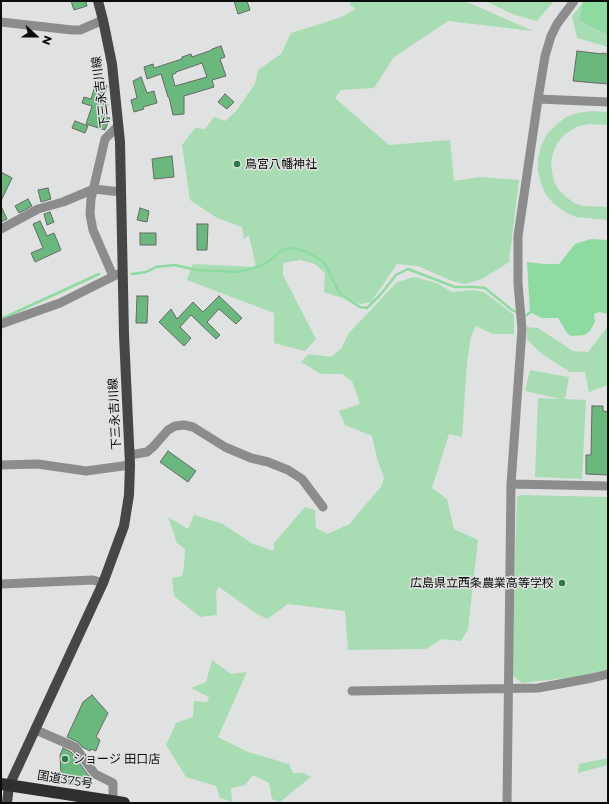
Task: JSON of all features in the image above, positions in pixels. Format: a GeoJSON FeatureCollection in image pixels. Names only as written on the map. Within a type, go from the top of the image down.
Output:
{"type":"FeatureCollection","features":[{"type":"Feature","properties":{"kind":"highway","name":"国道375号"},"geometry":{"type":"LineString","coordinates":[[5,785],[117,803]]}},
{"type":"Feature","properties":{"kind":"main road","name":"下三永吉川線"},"geometry":{"type":"LineString","coordinates":[[7,803],[5,785],[36,730],[103,583],[124,526],[129,495],[130,454],[124,335],[120,142],[112,64],[98,1]]}},
{"type":"Feature","properties":{"kind":"street"},"geometry":{"type":"LineString","coordinates":[[507,803],[511,484],[522,329],[518,284],[518,236],[545,56],[551,36],[557,24],[574,1]]}},
{"type":"Feature","properties":{"kind":"street"},"geometry":{"type":"LineString","coordinates":[[1,22],[80,30],[103,20]]}},
{"type":"Feature","properties":{"kind":"street"},"geometry":{"type":"LineString","coordinates":[[538,99],[608,102]]}},
{"type":"Feature","properties":{"kind":"street"},"geometry":{"type":"LineString","coordinates":[[113,276],[92,224],[90,214],[94,189],[106,139],[118,126]]}},
{"type":"Feature","properties":{"kind":"street"},"geometry":{"type":"LineString","coordinates":[[1,228],[38,209],[63,202],[94,189],[121,192]]}},
{"type":"Feature","properties":{"kind":"street"},"geometry":{"type":"LineString","coordinates":[[1,324],[60,303],[123,272]]}},
{"type":"Feature","properties":{"kind":"street"},"geometry":{"type":"LineString","coordinates":[[130,454],[147,452],[168,430],[175,426],[184,425],[193,427],[225,447],[251,458],[268,462],[288,470],[302,479],[323,507]]}},
{"type":"Feature","properties":{"kind":"street"},"geometry":{"type":"LineString","coordinates":[[1,465],[38,464],[86,471],[130,465]]}},
{"type":"Feature","properties":{"kind":"street"},"geometry":{"type":"LineString","coordinates":[[511,484],[608,486]]}},
{"type":"Feature","properties":{"kind":"street"},"geometry":{"type":"LineString","coordinates":[[1,584],[93,580],[103,583]]}},
{"type":"Feature","properties":{"kind":"street"},"geometry":{"type":"LineString","coordinates":[[352,691],[538,688],[608,674]]}},
{"type":"Feature","properties":{"kind":"street"},"geometry":{"type":"LineString","coordinates":[[36,730],[74,747],[95,774],[113,783],[117,803]]}},
{"type":"Feature","properties":{"kind":"shaded area"},"geometry":{"type":"Polygon","coordinates":[[[350,1],[459,1],[472,4],[533,31],[448,21],[394,57],[374,88],[341,90],[335,98],[389,145],[450,140],[454,181],[481,177],[519,180],[509,262],[482,279],[465,284],[452,281],[418,266],[397,264],[371,302],[361,304],[324,292],[325,273],[315,264],[300,260],[283,263],[283,275],[316,339],[305,351],[274,343],[274,313],[187,280],[193,264],[256,267],[249,235],[244,239],[242,227],[217,218],[190,200],[182,145],[195,128],[205,129],[214,117],[225,121],[236,111],[255,84],[258,70],[281,54],[291,33],[339,18],[356,9],[350,5],[350,1]]]}},
{"type":"Feature","properties":{"kind":"shaded area"},"geometry":{"type":"Polygon","coordinates":[[[485,1],[554,1],[537,21],[515,15],[485,1]]]}},
{"type":"Feature","properties":{"kind":"shaded area"},"geometry":{"type":"Polygon","coordinates":[[[584,1],[608,1],[608,36],[579,20],[584,1]]]}},
{"type":"Feature","properties":{"kind":"shaded area"},"geometry":{"type":"Polygon","coordinates":[[[582,4],[579,20],[608,36],[608,47],[577,38],[572,16],[582,4]]]}},
{"type":"Feature","properties":{"kind":"shaded area"},"geometry":{"type":"Polygon","coordinates":[[[591,111],[608,112],[608,125],[589,124],[579,126],[563,136],[553,153],[551,162],[552,172],[554,182],[559,190],[574,203],[583,206],[608,207],[608,220],[576,217],[565,212],[554,204],[546,195],[538,171],[538,158],[541,146],[547,134],[566,117],[591,111]]]}},
{"type":"Feature","properties":{"kind":"shaded area"},"geometry":{"type":"Polygon","coordinates":[[[591,239],[608,240],[608,314],[599,312],[594,314],[595,322],[590,331],[585,335],[571,336],[567,333],[558,318],[542,318],[530,312],[527,262],[559,264],[575,244],[591,239]]]}},
{"type":"Feature","properties":{"kind":"shaded area"},"geometry":{"type":"Polygon","coordinates":[[[414,277],[437,283],[452,292],[472,290],[484,292],[514,315],[514,334],[492,334],[476,326],[471,336],[467,362],[462,437],[449,434],[432,488],[447,499],[454,529],[478,540],[468,629],[461,641],[442,639],[426,649],[348,650],[345,611],[288,604],[267,619],[254,612],[219,587],[216,592],[217,615],[200,617],[174,596],[172,578],[182,576],[185,549],[177,543],[168,517],[188,529],[194,515],[223,524],[253,544],[274,551],[274,543],[305,507],[315,510],[316,528],[327,534],[350,524],[381,487],[384,478],[377,458],[372,436],[345,425],[339,411],[360,404],[352,381],[342,374],[321,374],[301,362],[309,354],[331,357],[341,349],[349,333],[397,282],[414,277]]]}},
{"type":"Feature","properties":{"kind":"shaded area"},"geometry":{"type":"Polygon","coordinates":[[[608,326],[608,385],[589,392],[585,372],[570,372],[542,354],[527,340],[527,327],[538,328],[573,351],[588,352],[608,326]]]}},
{"type":"Feature","properties":{"kind":"shaded area"},"geometry":{"type":"Polygon","coordinates":[[[530,370],[569,377],[565,399],[586,400],[582,479],[535,477],[538,398],[561,399],[525,391],[530,370]]]}},
{"type":"Feature","properties":{"kind":"shaded area","name":"広島県立西条農業高等学校"},"geometry":{"type":"Polygon","coordinates":[[[521,495],[608,497],[608,670],[583,676],[522,683],[513,676],[513,612],[517,497],[521,495]]]}},
{"type":"Feature","properties":{"kind":"shaded area"},"geometry":{"type":"Polygon","coordinates":[[[212,660],[231,674],[247,672],[218,737],[248,752],[289,764],[293,773],[304,773],[311,777],[280,802],[272,799],[269,783],[253,775],[245,785],[231,788],[232,802],[220,798],[216,786],[186,777],[166,745],[176,723],[193,717],[194,701],[207,702],[209,697],[191,688],[206,682],[212,660]]]}},
{"type":"Feature","properties":{"kind":"shaded area"},"geometry":{"type":"Polygon","coordinates":[[[608,758],[608,765],[578,773],[579,764],[608,758]]]}},
{"type":"Feature","properties":{"kind":"building"},"geometry":{"type":"Polygon","coordinates":[[[71,1],[86,1],[87,6],[74,10],[71,1]]]}},
{"type":"Feature","properties":{"kind":"building"},"geometry":{"type":"Polygon","coordinates":[[[234,1],[247,1],[250,10],[238,14],[234,1]]]}},
{"type":"Feature","properties":{"kind":"building"},"geometry":{"type":"Polygon","coordinates":[[[221,46],[225,57],[220,59],[226,76],[212,80],[214,87],[184,96],[184,114],[173,115],[169,97],[161,74],[147,79],[144,67],[153,64],[154,68],[182,59],[182,57],[191,54],[192,57],[221,46]],[[202,63],[176,72],[172,75],[175,86],[207,77],[202,63]]]}},
{"type":"Feature","properties":{"kind":"building"},"geometry":{"type":"Polygon","coordinates":[[[577,51],[608,54],[608,84],[573,81],[577,51]]]}},
{"type":"Feature","properties":{"kind":"building"},"geometry":{"type":"Polygon","coordinates":[[[141,77],[147,93],[154,91],[157,103],[143,107],[144,109],[134,112],[131,100],[137,98],[133,81],[141,77]]]}},
{"type":"Feature","properties":{"kind":"building"},"geometry":{"type":"Polygon","coordinates":[[[96,83],[107,86],[103,103],[108,104],[104,116],[110,118],[105,130],[86,124],[92,106],[82,103],[84,97],[91,99],[96,83]]]}},
{"type":"Feature","properties":{"kind":"building"},"geometry":{"type":"Polygon","coordinates":[[[225,94],[234,102],[227,109],[218,102],[225,94]]]}},
{"type":"Feature","properties":{"kind":"building"},"geometry":{"type":"Polygon","coordinates":[[[75,121],[88,126],[85,133],[72,128],[75,121]]]}},
{"type":"Feature","properties":{"kind":"building"},"geometry":{"type":"Polygon","coordinates":[[[172,156],[174,177],[154,179],[152,159],[172,156]]]}},
{"type":"Feature","properties":{"kind":"building"},"geometry":{"type":"Polygon","coordinates":[[[1,172],[12,178],[1,201],[1,172]]]}},
{"type":"Feature","properties":{"kind":"building"},"geometry":{"type":"Polygon","coordinates":[[[48,188],[51,199],[41,202],[38,190],[48,188]]]}},
{"type":"Feature","properties":{"kind":"building"},"geometry":{"type":"Polygon","coordinates":[[[28,199],[32,206],[19,213],[15,206],[28,199]]]}},
{"type":"Feature","properties":{"kind":"building"},"geometry":{"type":"Polygon","coordinates":[[[1,206],[7,219],[1,222],[1,206]]]}},
{"type":"Feature","properties":{"kind":"building"},"geometry":{"type":"Polygon","coordinates":[[[140,208],[149,211],[147,222],[137,220],[140,208]]]}},
{"type":"Feature","properties":{"kind":"building"},"geometry":{"type":"Polygon","coordinates":[[[50,212],[54,222],[47,225],[44,214],[50,212]]]}},
{"type":"Feature","properties":{"kind":"building"},"geometry":{"type":"Polygon","coordinates":[[[40,221],[47,236],[54,233],[61,250],[35,262],[31,253],[43,248],[33,224],[40,221]]]}},
{"type":"Feature","properties":{"kind":"building"},"geometry":{"type":"Polygon","coordinates":[[[197,224],[208,224],[207,250],[197,250],[197,224]]]}},
{"type":"Feature","properties":{"kind":"building"},"geometry":{"type":"Polygon","coordinates":[[[140,233],[156,233],[156,245],[140,245],[140,233]]]}},
{"type":"Feature","properties":{"kind":"building"},"geometry":{"type":"Polygon","coordinates":[[[137,296],[148,296],[147,323],[136,323],[137,296]]]}},
{"type":"Feature","properties":{"kind":"building"},"geometry":{"type":"Polygon","coordinates":[[[219,296],[242,318],[236,324],[219,309],[207,322],[220,335],[216,339],[191,315],[180,327],[191,338],[184,346],[159,322],[171,309],[177,319],[193,302],[203,312],[219,296]]]}},
{"type":"Feature","properties":{"kind":"building"},"geometry":{"type":"Polygon","coordinates":[[[592,406],[603,406],[603,411],[608,412],[608,475],[586,474],[586,455],[591,455],[592,406]]]}},
{"type":"Feature","properties":{"kind":"building"},"geometry":{"type":"Polygon","coordinates":[[[168,451],[196,471],[188,482],[160,462],[168,451]]]}},
{"type":"Feature","properties":{"kind":"building"},"geometry":{"type":"Polygon","coordinates":[[[92,695],[108,713],[96,737],[100,740],[96,751],[91,749],[90,751],[82,747],[78,742],[67,737],[83,702],[92,695]]]}},
{"type":"Feature","properties":{"kind":"building"},"geometry":{"type":"Polygon","coordinates":[[[63,748],[71,752],[89,776],[87,786],[66,783],[61,777],[60,755],[63,748]]]}},
{"type":"Feature","properties":{"kind":"waterway"},"geometry":{"type":"LineString","coordinates":[[132,274],[146,272],[156,267],[175,265],[196,270],[240,272],[263,265],[282,250],[293,248],[307,252],[324,262],[340,294],[360,307],[367,308],[396,275],[408,269],[455,287],[485,288],[512,310],[518,313]]}},
{"type":"Feature","properties":{"kind":"waterway"},"geometry":{"type":"LineString","coordinates":[[1,319],[99,274]]}},
{"type":"Feature","properties":{"kind":"waterway"},"geometry":{"type":"LineString","coordinates":[[523,315],[525,316],[532,311]]}},
{"type":"Feature","properties":{"kind":"place","name":"鳥宮八幡神社"},"geometry":{"type":"Point","coordinates":[237,164]}},
{"type":"Feature","properties":{"kind":"place","name":"広島県立西条農業高等学校"},"geometry":{"type":"Point","coordinates":[562,583]}},
{"type":"Feature","properties":{"kind":"place","name":"ショージ 田口店"},"geometry":{"type":"Point","coordinates":[65,759]}}]}
